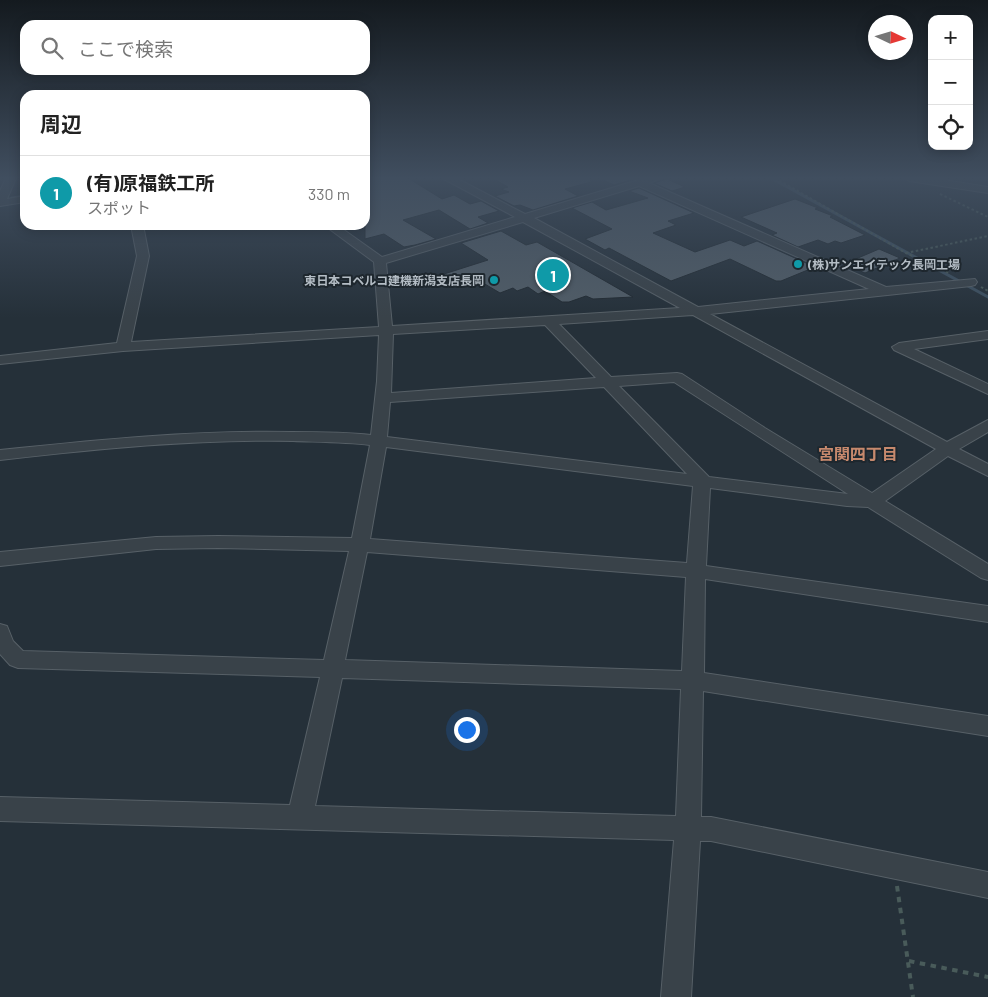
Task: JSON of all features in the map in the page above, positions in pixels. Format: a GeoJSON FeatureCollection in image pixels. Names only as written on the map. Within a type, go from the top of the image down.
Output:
{"type":"FeatureCollection","features":[{"type":"Feature","properties":{"kind":"street"},"geometry":{"type":"LineString","coordinates":[[380,261],[503,225]]}},
{"type":"Feature","properties":{"kind":"street"},"geometry":{"type":"LineString","coordinates":[[537,225],[988,471]]}},
{"type":"Feature","properties":{"kind":"street"},"geometry":{"type":"LineString","coordinates":[[733,225],[883,291]]}},
{"type":"Feature","properties":{"kind":"street"},"geometry":{"type":"LineString","coordinates":[[123,347],[143,256],[139,230]]}},
{"type":"Feature","properties":{"kind":"street"},"geometry":{"type":"LineString","coordinates":[[300,817],[359,545],[380,440],[384,398],[386,330],[380,261],[337,230]]}},
{"type":"Feature","properties":{"kind":"street"},"geometry":{"type":"LineString","coordinates":[[0,360],[123,347],[697,311],[966,283]]}},
{"type":"Feature","properties":{"kind":"street"},"geometry":{"type":"LineString","coordinates":[[548,320],[702,480],[696,571],[688,828],[676,997]]}},
{"type":"Feature","properties":{"kind":"street"},"geometry":{"type":"LineString","coordinates":[[988,335],[899,346],[988,390]]}},
{"type":"Feature","properties":{"kind":"street"},"geometry":{"type":"LineString","coordinates":[[384,398],[677,377],[759,431],[988,573]]}},
{"type":"Feature","properties":{"kind":"street"},"geometry":{"type":"LineString","coordinates":[[0,455],[101,444],[192,438],[267,436],[380,440],[497,457],[702,480],[847,500],[873,501],[947,449],[988,425]]}},
{"type":"Feature","properties":{"kind":"street"},"geometry":{"type":"LineString","coordinates":[[0,559],[156,543],[257,542],[359,545],[696,571],[988,614]]}},
{"type":"Feature","properties":{"kind":"street"},"geometry":{"type":"LineString","coordinates":[[0,632],[4,644],[18,659],[693,680],[988,726]]}},
{"type":"Feature","properties":{"kind":"street"},"geometry":{"type":"LineString","coordinates":[[0,809],[711,829],[988,885]]}},
{"type":"Feature","properties":{"kind":"path"},"geometry":{"type":"LineString","coordinates":[[856,225],[906,253],[966,283],[988,291]]}},
{"type":"Feature","properties":{"kind":"path"},"geometry":{"type":"LineString","coordinates":[[906,253],[988,236]]}},
{"type":"Feature","properties":{"kind":"path"},"geometry":{"type":"LineString","coordinates":[[895,867],[913,997]]}},
{"type":"Feature","properties":{"kind":"path"},"geometry":{"type":"LineString","coordinates":[[908,960],[988,977]]}},
{"type":"Feature","properties":{"kind":"building"},"geometry":{"type":"Polygon","coordinates":[[[370,225],[411,225],[436,239],[404,247],[384,234],[365,239],[365,230],[370,230],[370,225]]]}},
{"type":"Feature","properties":{"kind":"building"},"geometry":{"type":"Polygon","coordinates":[[[463,225],[483,225],[470,229],[463,225]]]}},
{"type":"Feature","properties":{"kind":"building"},"geometry":{"type":"Polygon","coordinates":[[[603,225],[675,225],[653,233],[695,252],[730,240],[744,246],[757,241],[815,267],[781,281],[776,281],[730,259],[671,281],[609,248],[605,250],[585,239],[612,229],[603,225]]]}},
{"type":"Feature","properties":{"kind":"building"},"geometry":{"type":"Polygon","coordinates":[[[758,225],[845,225],[865,235],[841,243],[835,241],[828,244],[818,240],[798,247],[772,235],[777,233],[758,225]]]}},
{"type":"Feature","properties":{"kind":"building"},"geometry":{"type":"Polygon","coordinates":[[[501,231],[526,245],[537,242],[633,297],[593,299],[586,296],[569,302],[562,302],[545,291],[538,294],[528,287],[517,291],[513,288],[500,293],[473,277],[446,281],[444,274],[488,260],[461,243],[501,231]]]}},
{"type":"Feature","properties":{"kind":"building"},"geometry":{"type":"Polygon","coordinates":[[[879,249],[900,258],[865,273],[844,264],[879,249]]]}},
{"type":"Feature","properties":{"kind":"waterway"},"geometry":{"type":"LineString","coordinates":[[856,225],[988,297]]}},
{"type":"Feature","properties":{"kind":"place","name":"(株)サンエイテック長岡工場"},"geometry":{"type":"Point","coordinates":[798,264]}},
{"type":"Feature","properties":{"kind":"place","name":"(有)原福鉄工所"},"geometry":{"type":"Point","coordinates":[553,275]}},
{"type":"Feature","properties":{"kind":"place","name":"東日本コベルコ建機新潟支店長岡"},"geometry":{"type":"Point","coordinates":[494,280]}},
{"type":"Feature","properties":{"kind":"district","name":"宮関四丁目"},"geometry":{"type":"Point","coordinates":[858,453]}}]}
